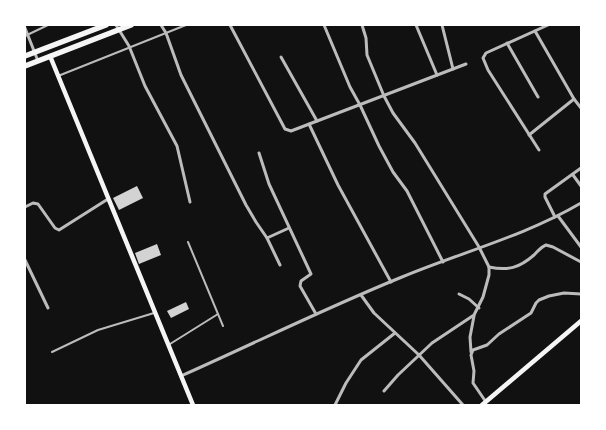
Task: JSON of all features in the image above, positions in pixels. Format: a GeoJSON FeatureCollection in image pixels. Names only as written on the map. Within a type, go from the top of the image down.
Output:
{"type":"FeatureCollection","features":[{"type":"Feature","properties":{"kind":"highway"},"geometry":{"type":"LineString","coordinates":[[25,56],[106,25]]}},
{"type":"Feature","properties":{"kind":"highway"},"geometry":{"type":"LineString","coordinates":[[25,66],[118,27],[131,25]]}},
{"type":"Feature","properties":{"kind":"main road"},"geometry":{"type":"LineString","coordinates":[[50,56],[193,405]]}},
{"type":"Feature","properties":{"kind":"main road"},"geometry":{"type":"LineString","coordinates":[[486,404],[581,321]]}},
{"type":"Feature","properties":{"kind":"street"},"geometry":{"type":"LineString","coordinates":[[161,25],[166,33],[181,76],[246,205],[268,238],[280,265]]}},
{"type":"Feature","properties":{"kind":"street"},"geometry":{"type":"LineString","coordinates":[[230,25],[285,130],[291,131],[466,64]]}},
{"type":"Feature","properties":{"kind":"street"},"geometry":{"type":"LineString","coordinates":[[324,25],[350,88],[379,146],[393,172],[407,191],[443,262]]}},
{"type":"Feature","properties":{"kind":"street"},"geometry":{"type":"LineString","coordinates":[[362,25],[366,38],[367,55],[384,96],[479,247],[489,267],[487,284],[479,308],[474,315],[438,338],[398,375],[384,391]]}},
{"type":"Feature","properties":{"kind":"street"},"geometry":{"type":"LineString","coordinates":[[416,25],[437,75]]}},
{"type":"Feature","properties":{"kind":"street"},"geometry":{"type":"LineString","coordinates":[[442,25],[453,69]]}},
{"type":"Feature","properties":{"kind":"street"},"geometry":{"type":"LineString","coordinates":[[539,150],[483,61],[486,53],[548,25]]}},
{"type":"Feature","properties":{"kind":"street"},"geometry":{"type":"LineString","coordinates":[[118,27],[129,46],[145,86],[177,146],[190,202]]}},
{"type":"Feature","properties":{"kind":"street"},"geometry":{"type":"LineString","coordinates":[[25,28],[38,61]]}},
{"type":"Feature","properties":{"kind":"street"},"geometry":{"type":"LineString","coordinates":[[535,31],[581,108]]}},
{"type":"Feature","properties":{"kind":"street"},"geometry":{"type":"LineString","coordinates":[[508,44],[538,97]]}},
{"type":"Feature","properties":{"kind":"street"},"geometry":{"type":"LineString","coordinates":[[281,57],[317,121]]}},
{"type":"Feature","properties":{"kind":"street"},"geometry":{"type":"LineString","coordinates":[[530,135],[574,99]]}},
{"type":"Feature","properties":{"kind":"street"},"geometry":{"type":"LineString","coordinates":[[309,124],[338,185],[391,282]]}},
{"type":"Feature","properties":{"kind":"street"},"geometry":{"type":"LineString","coordinates":[[259,153],[269,184],[311,274],[301,281],[300,286],[316,314]]}},
{"type":"Feature","properties":{"kind":"street"},"geometry":{"type":"LineString","coordinates":[[581,168],[545,194],[557,216],[581,247]]}},
{"type":"Feature","properties":{"kind":"street"},"geometry":{"type":"LineString","coordinates":[[573,175],[581,186]]}},
{"type":"Feature","properties":{"kind":"street"},"geometry":{"type":"LineString","coordinates":[[25,207],[33,203],[38,204],[55,228],[59,230],[108,199]]}},
{"type":"Feature","properties":{"kind":"street"},"geometry":{"type":"LineString","coordinates":[[180,377],[344,301],[479,247],[506,239],[581,203]]}},
{"type":"Feature","properties":{"kind":"street"},"geometry":{"type":"LineString","coordinates":[[268,238],[289,228]]}},
{"type":"Feature","properties":{"kind":"street"},"geometry":{"type":"LineString","coordinates":[[489,267],[502,270],[513,268],[546,245],[581,262]]}},
{"type":"Feature","properties":{"kind":"street"},"geometry":{"type":"LineString","coordinates":[[25,260],[48,308]]}},
{"type":"Feature","properties":{"kind":"street"},"geometry":{"type":"LineString","coordinates":[[471,352],[487,345],[499,334],[531,313],[538,300],[564,293],[581,294]]}},
{"type":"Feature","properties":{"kind":"street"},"geometry":{"type":"LineString","coordinates":[[459,294],[470,299],[479,308]]}},
{"type":"Feature","properties":{"kind":"street"},"geometry":{"type":"LineString","coordinates":[[361,295],[374,313],[419,355],[463,405]]}},
{"type":"Feature","properties":{"kind":"street"},"geometry":{"type":"LineString","coordinates":[[474,315],[470,337],[474,371],[473,383],[486,404]]}},
{"type":"Feature","properties":{"kind":"street"},"geometry":{"type":"LineString","coordinates":[[335,405],[361,360],[395,333]]}},
{"type":"Feature","properties":{"kind":"lane"},"geometry":{"type":"LineString","coordinates":[[27,35],[48,25]]}},
{"type":"Feature","properties":{"kind":"lane"},"geometry":{"type":"LineString","coordinates":[[58,76],[129,46],[186,25]]}},
{"type":"Feature","properties":{"kind":"lane"},"geometry":{"type":"LineString","coordinates":[[188,242],[223,326]]}},
{"type":"Feature","properties":{"kind":"lane"},"geometry":{"type":"LineString","coordinates":[[52,352],[98,330],[154,313]]}},
{"type":"Feature","properties":{"kind":"lane"},"geometry":{"type":"LineString","coordinates":[[168,345],[218,314]]}},
{"type":"Feature","properties":{"kind":"building"},"geometry":{"type":"Polygon","coordinates":[[[137,186],[143,198],[119,210],[113,198],[137,186]]]}},
{"type":"Feature","properties":{"kind":"building"},"geometry":{"type":"Polygon","coordinates":[[[157,244],[161,255],[139,264],[135,253],[157,244]]]}},
{"type":"Feature","properties":{"kind":"building"},"geometry":{"type":"Polygon","coordinates":[[[186,302],[189,309],[171,318],[167,311],[186,302]]]}}]}
